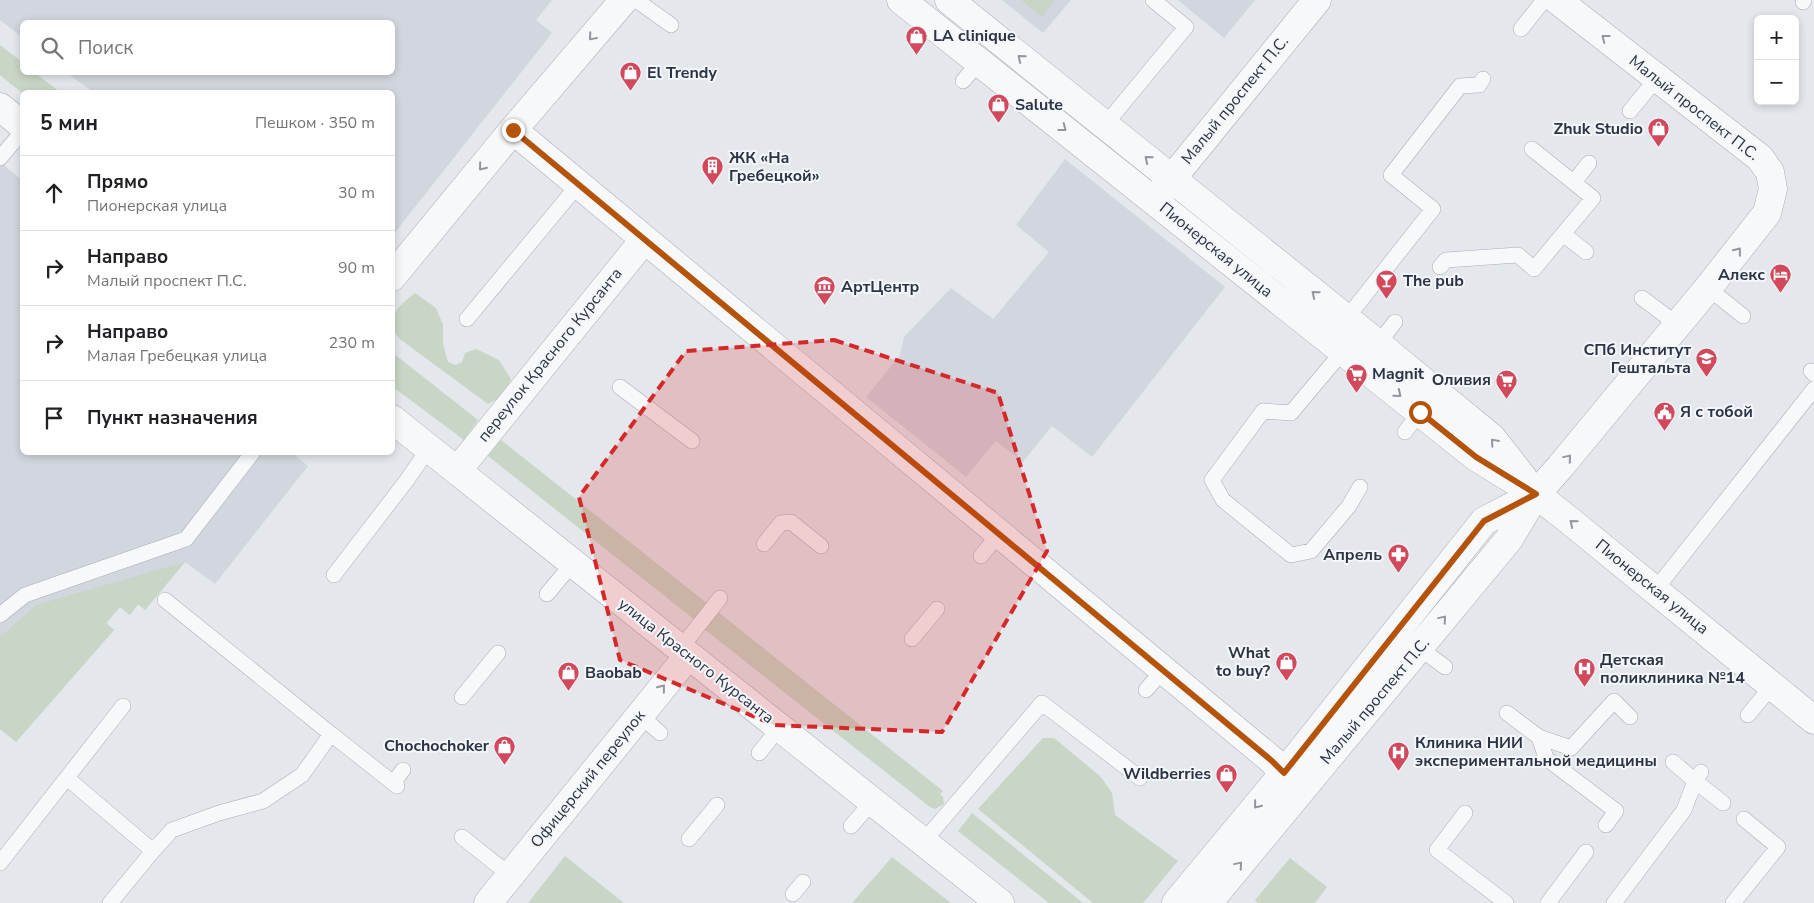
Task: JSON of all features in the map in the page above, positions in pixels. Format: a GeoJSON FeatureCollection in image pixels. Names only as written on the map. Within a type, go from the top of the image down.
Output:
{"type":"FeatureCollection","features":[{"type":"Feature","properties":{"kind":"street"},"geometry":{"type":"LineString","coordinates":[[395,273],[513,130],[624,0]]}},
{"type":"Feature","properties":{"kind":"street","name":"Пионерская улица"},"geometry":{"type":"LineString","coordinates":[[901,0],[971,72],[1154,200],[1343,351],[1412,422],[1476,457],[1536,494],[1814,720]]}},
{"type":"Feature","properties":{"kind":"street","name":"Пионерская улица"},"geometry":{"type":"LineString","coordinates":[[949,0],[1378,344],[1492,438],[1536,494]]}},
{"type":"Feature","properties":{"kind":"street","name":"Малый проспект П.С."},"geometry":{"type":"LineString","coordinates":[[1154,200],[1316,0]]}},
{"type":"Feature","properties":{"kind":"street","name":"Малый проспект П.С."},"geometry":{"type":"LineString","coordinates":[[1294,780],[1419,648],[1509,539],[1536,494],[1678,325],[1767,213],[1774,189],[1770,172],[1760,158],[1557,0]]}},
{"type":"Feature","properties":{"kind":"street"},"geometry":{"type":"LineString","coordinates":[[0,107],[20,123]]}},
{"type":"Feature","properties":{"kind":"street"},"geometry":{"type":"LineString","coordinates":[[513,130],[999,534],[1154,680],[1294,780]]}},
{"type":"Feature","properties":{"kind":"street","name":"переулок Красного Курсанта"},"geometry":{"type":"LineString","coordinates":[[457,471],[569,345],[644,240]]}},
{"type":"Feature","properties":{"kind":"street","name":"улица Красного Курсанта"},"geometry":{"type":"LineString","coordinates":[[395,421],[1000,903]]}},
{"type":"Feature","properties":{"kind":"street","name":"Малый проспект П.С."},"geometry":{"type":"LineString","coordinates":[[1176,903],[1213,894],[1396,631],[1484,521],[1536,494]]}},
{"type":"Feature","properties":{"kind":"street","name":"Офицерский переулок"},"geometry":{"type":"LineString","coordinates":[[488,903],[640,715],[684,652]]}},
{"type":"Feature","properties":{"kind":"lane"},"geometry":{"type":"LineString","coordinates":[[636,0],[671,25]]}},
{"type":"Feature","properties":{"kind":"lane"},"geometry":{"type":"LineString","coordinates":[[1105,125],[1186,27],[1153,0]]}},
{"type":"Feature","properties":{"kind":"lane"},"geometry":{"type":"LineString","coordinates":[[1521,29],[1544,0]]}},
{"type":"Feature","properties":{"kind":"lane"},"geometry":{"type":"LineString","coordinates":[[1630,112],[1657,78]]}},
{"type":"Feature","properties":{"kind":"lane"},"geometry":{"type":"LineString","coordinates":[[1346,320],[1433,209],[1391,175],[1460,86],[1479,85],[1483,79]]}},
{"type":"Feature","properties":{"kind":"lane"},"geometry":{"type":"LineString","coordinates":[[0,158],[20,134]]}},
{"type":"Feature","properties":{"kind":"lane"},"geometry":{"type":"LineString","coordinates":[[1440,267],[1446,260],[1518,255],[1534,269],[1593,198],[1532,149]]}},
{"type":"Feature","properties":{"kind":"lane"},"geometry":{"type":"LineString","coordinates":[[1574,182],[1589,163]]}},
{"type":"Feature","properties":{"kind":"lane"},"geometry":{"type":"LineString","coordinates":[[467,319],[578,185]]}},
{"type":"Feature","properties":{"kind":"lane"},"geometry":{"type":"LineString","coordinates":[[1563,234],[1586,252]]}},
{"type":"Feature","properties":{"kind":"lane"},"geometry":{"type":"LineString","coordinates":[[1708,288],[1743,316]]}},
{"type":"Feature","properties":{"kind":"lane"},"geometry":{"type":"LineString","coordinates":[[1642,298],[1678,325]]}},
{"type":"Feature","properties":{"kind":"lane"},"geometry":{"type":"LineString","coordinates":[[1378,344],[1395,322]]}},
{"type":"Feature","properties":{"kind":"lane"},"geometry":{"type":"LineString","coordinates":[[1343,351],[1291,414],[1263,410],[1212,480],[1223,500],[1291,555],[1311,551],[1349,506],[1360,487]]}},
{"type":"Feature","properties":{"kind":"lane"},"geometry":{"type":"LineString","coordinates":[[620,386],[692,441]]}},
{"type":"Feature","properties":{"kind":"lane"},"geometry":{"type":"LineString","coordinates":[[1655,590],[1814,389]]}},
{"type":"Feature","properties":{"kind":"lane"},"geometry":{"type":"LineString","coordinates":[[334,576],[429,448]]}},
{"type":"Feature","properties":{"kind":"lane"},"geometry":{"type":"LineString","coordinates":[[0,615],[25,594],[186,539],[251,455]]}},
{"type":"Feature","properties":{"kind":"lane"},"geometry":{"type":"LineString","coordinates":[[764,544],[781,523],[790,522],[821,546]]}},
{"type":"Feature","properties":{"kind":"lane"},"geometry":{"type":"LineString","coordinates":[[981,556],[999,534]]}},
{"type":"Feature","properties":{"kind":"lane"},"geometry":{"type":"LineString","coordinates":[[546,594],[572,563]]}},
{"type":"Feature","properties":{"kind":"lane"},"geometry":{"type":"LineString","coordinates":[[684,652],[720,598]]}},
{"type":"Feature","properties":{"kind":"lane"},"geometry":{"type":"LineString","coordinates":[[165,600],[395,785],[403,770]]}},
{"type":"Feature","properties":{"kind":"lane"},"geometry":{"type":"LineString","coordinates":[[912,639],[937,609]]}},
{"type":"Feature","properties":{"kind":"lane"},"geometry":{"type":"LineString","coordinates":[[1396,631],[1445,667]]}},
{"type":"Feature","properties":{"kind":"lane"},"geometry":{"type":"LineString","coordinates":[[462,697],[498,653]]}},
{"type":"Feature","properties":{"kind":"lane"},"geometry":{"type":"LineString","coordinates":[[1748,715],[1772,686]]}},
{"type":"Feature","properties":{"kind":"lane"},"geometry":{"type":"LineString","coordinates":[[1507,713],[1539,737],[1571,748],[1614,701],[1630,717]]}},
{"type":"Feature","properties":{"kind":"lane"},"geometry":{"type":"LineString","coordinates":[[922,842],[1042,703],[1106,742],[1140,778]]}},
{"type":"Feature","properties":{"kind":"lane"},"geometry":{"type":"LineString","coordinates":[[0,863],[123,706]]}},
{"type":"Feature","properties":{"kind":"lane"},"geometry":{"type":"LineString","coordinates":[[640,715],[660,732]]}},
{"type":"Feature","properties":{"kind":"lane"},"geometry":{"type":"LineString","coordinates":[[759,753],[779,728]]}},
{"type":"Feature","properties":{"kind":"lane"},"geometry":{"type":"LineString","coordinates":[[110,903],[172,830],[219,813],[263,801],[302,775],[331,734]]}},
{"type":"Feature","properties":{"kind":"lane"},"geometry":{"type":"LineString","coordinates":[[1539,737],[1546,758],[1616,811],[1606,825]]}},
{"type":"Feature","properties":{"kind":"lane"},"geometry":{"type":"LineString","coordinates":[[1673,762],[1698,777],[1723,802]]}},
{"type":"Feature","properties":{"kind":"lane"},"geometry":{"type":"LineString","coordinates":[[1614,903],[1684,810],[1698,777]]}},
{"type":"Feature","properties":{"kind":"lane"},"geometry":{"type":"LineString","coordinates":[[67,778],[153,851]]}},
{"type":"Feature","properties":{"kind":"lane"},"geometry":{"type":"LineString","coordinates":[[851,826],[872,802]]}},
{"type":"Feature","properties":{"kind":"lane"},"geometry":{"type":"LineString","coordinates":[[689,839],[717,806]]}},
{"type":"Feature","properties":{"kind":"lane"},"geometry":{"type":"LineString","coordinates":[[1466,813],[1438,850],[1506,903]]}},
{"type":"Feature","properties":{"kind":"lane"},"geometry":{"type":"LineString","coordinates":[[1733,903],[1778,847],[1744,819]]}},
{"type":"Feature","properties":{"kind":"lane"},"geometry":{"type":"LineString","coordinates":[[462,837],[510,876]]}},
{"type":"Feature","properties":{"kind":"lane"},"geometry":{"type":"LineString","coordinates":[[1548,903],[1586,852]]}},
{"type":"Feature","properties":{"kind":"lane"},"geometry":{"type":"LineString","coordinates":[[793,894],[803,882]]}},
{"type":"Feature","properties":{"kind":"highlighted area"},"geometry":{"type":"Polygon","coordinates":[[[834,340],[998,393],[1047,551],[942,732],[774,725],[620,660],[579,497],[686,351],[834,340]]]}},
{"type":"Feature","properties":{"kind":"shaded area"},"geometry":{"type":"Polygon","coordinates":[[[0,0],[552,0],[536,20],[552,33],[395,232],[395,90],[90,90],[70,75],[395,75],[395,20],[20,20],[20,35],[0,20],[0,0]]]}},
{"type":"Feature","properties":{"kind":"shaded area"},"geometry":{"type":"Polygon","coordinates":[[[1002,0],[1071,0],[1043,33],[1002,0]]]}},
{"type":"Feature","properties":{"kind":"shaded area"},"geometry":{"type":"Polygon","coordinates":[[[1178,0],[1255,0],[1224,38],[1178,0]]]}},
{"type":"Feature","properties":{"kind":"shaded area"},"geometry":{"type":"Polygon","coordinates":[[[1065,159],[1225,287],[1092,457],[1052,426],[1023,462],[996,441],[966,477],[866,397],[900,355],[904,337],[951,288],[993,319],[1049,252],[1016,225],[1065,159]]]}},
{"type":"Feature","properties":{"kind":"shaded area"},"geometry":{"type":"Polygon","coordinates":[[[0,162],[20,178],[20,455],[295,455],[308,466],[215,584],[185,562],[145,610],[138,604],[130,615],[120,607],[106,623],[114,630],[16,742],[0,729],[0,162]]]}},
{"type":"Feature","properties":{"kind":"green space"},"geometry":{"type":"Polygon","coordinates":[[[1021,0],[1055,0],[1042,17],[1021,0]]]}},
{"type":"Feature","properties":{"kind":"green space"},"geometry":{"type":"Polygon","coordinates":[[[0,45],[20,60],[20,75],[38,75],[57,90],[20,91],[0,75],[0,45]]]}},
{"type":"Feature","properties":{"kind":"green space"},"geometry":{"type":"Polygon","coordinates":[[[415,293],[436,308],[443,325],[443,344],[448,362],[455,365],[462,362],[465,353],[476,349],[499,360],[511,379],[501,397],[488,404],[401,340],[395,333],[395,316],[405,301],[415,293]]]}},
{"type":"Feature","properties":{"kind":"green space"},"geometry":{"type":"Polygon","coordinates":[[[395,355],[478,420],[464,440],[395,388],[395,355]]]}},
{"type":"Feature","properties":{"kind":"green space"},"geometry":{"type":"Polygon","coordinates":[[[501,440],[708,604],[695,620],[488,456],[501,440]]]}},
{"type":"Feature","properties":{"kind":"green space"},"geometry":{"type":"Polygon","coordinates":[[[185,562],[145,610],[138,604],[130,615],[120,607],[106,623],[114,630],[16,742],[0,729],[0,637],[36,605],[185,562]]]}},
{"type":"Feature","properties":{"kind":"green space"},"geometry":{"type":"Polygon","coordinates":[[[718,612],[943,791],[940,794],[943,797],[944,804],[935,809],[930,807],[704,629],[718,612]]]}},
{"type":"Feature","properties":{"kind":"green space"},"geometry":{"type":"Polygon","coordinates":[[[1043,738],[1054,738],[1101,777],[1112,793],[1115,815],[1178,861],[1143,903],[1093,903],[978,809],[1043,738]]]}},
{"type":"Feature","properties":{"kind":"green space"},"geometry":{"type":"Polygon","coordinates":[[[972,813],[1083,903],[1049,903],[958,831],[972,813]]]}},
{"type":"Feature","properties":{"kind":"green space"},"geometry":{"type":"Polygon","coordinates":[[[565,856],[624,903],[528,903],[565,856]]]}},
{"type":"Feature","properties":{"kind":"green space"},"geometry":{"type":"Polygon","coordinates":[[[892,857],[951,903],[852,903],[892,857]]]}},
{"type":"Feature","properties":{"kind":"green space"},"geometry":{"type":"Polygon","coordinates":[[[1290,858],[1327,887],[1315,903],[1258,903],[1255,900],[1290,858]]]}},
{"type":"Feature","properties":{"kind":"place","name":"LA clinique"},"geometry":{"type":"Point","coordinates":[917,55]}},
{"type":"Feature","properties":{"kind":"place","name":"El Trendy"},"geometry":{"type":"Point","coordinates":[631,92]}},
{"type":"Feature","properties":{"kind":"place","name":"Salute"},"geometry":{"type":"Point","coordinates":[999,124]}},
{"type":"Feature","properties":{"kind":"place","name":"Zhuk Studio"},"geometry":{"type":"Point","coordinates":[1659,148]}},
{"type":"Feature","properties":{"kind":"place","name":"ЖК «На Гребецкой»"},"geometry":{"type":"Point","coordinates":[713,186]}},
{"type":"Feature","properties":{"kind":"place","name":"Алекс"},"geometry":{"type":"Point","coordinates":[1781,294]}},
{"type":"Feature","properties":{"kind":"place","name":"The pub"},"geometry":{"type":"Point","coordinates":[1387,300]}},
{"type":"Feature","properties":{"kind":"place","name":"АртЦентр"},"geometry":{"type":"Point","coordinates":[825,306]}},
{"type":"Feature","properties":{"kind":"place","name":"СПб Институт Гештальта"},"geometry":{"type":"Point","coordinates":[1707,378]}},
{"type":"Feature","properties":{"kind":"place","name":"Magnit"},"geometry":{"type":"Point","coordinates":[1356,393]}},
{"type":"Feature","properties":{"kind":"place","name":"Оливия"},"geometry":{"type":"Point","coordinates":[1507,399]}},
{"type":"Feature","properties":{"kind":"place","name":"Я с тобой"},"geometry":{"type":"Point","coordinates":[1664,431]}},
{"type":"Feature","properties":{"kind":"place","name":"Апрель"},"geometry":{"type":"Point","coordinates":[1398,574]}},
{"type":"Feature","properties":{"kind":"place","name":"What to buy?"},"geometry":{"type":"Point","coordinates":[1286,681]}},
{"type":"Feature","properties":{"kind":"place","name":"Детская поликлиника №14"},"geometry":{"type":"Point","coordinates":[1584,688]}},
{"type":"Feature","properties":{"kind":"place","name":"Baobab"},"geometry":{"type":"Point","coordinates":[569,692]}},
{"type":"Feature","properties":{"kind":"place","name":"Chochochoker"},"geometry":{"type":"Point","coordinates":[505,765]}},
{"type":"Feature","properties":{"kind":"place","name":"Клиника НИИ экспериментальной медицины"},"geometry":{"type":"Point","coordinates":[1399,771]}},
{"type":"Feature","properties":{"kind":"place","name":"Wildberries"},"geometry":{"type":"Point","coordinates":[1227,793]}},
{"type":"Feature","properties":{"kind":"route"},"geometry":{"type":"LineString","coordinates":[[513,130],[1272,761],[1284,773],[1484,521],[1536,494],[1476,457],[1420,412]]}}]}
